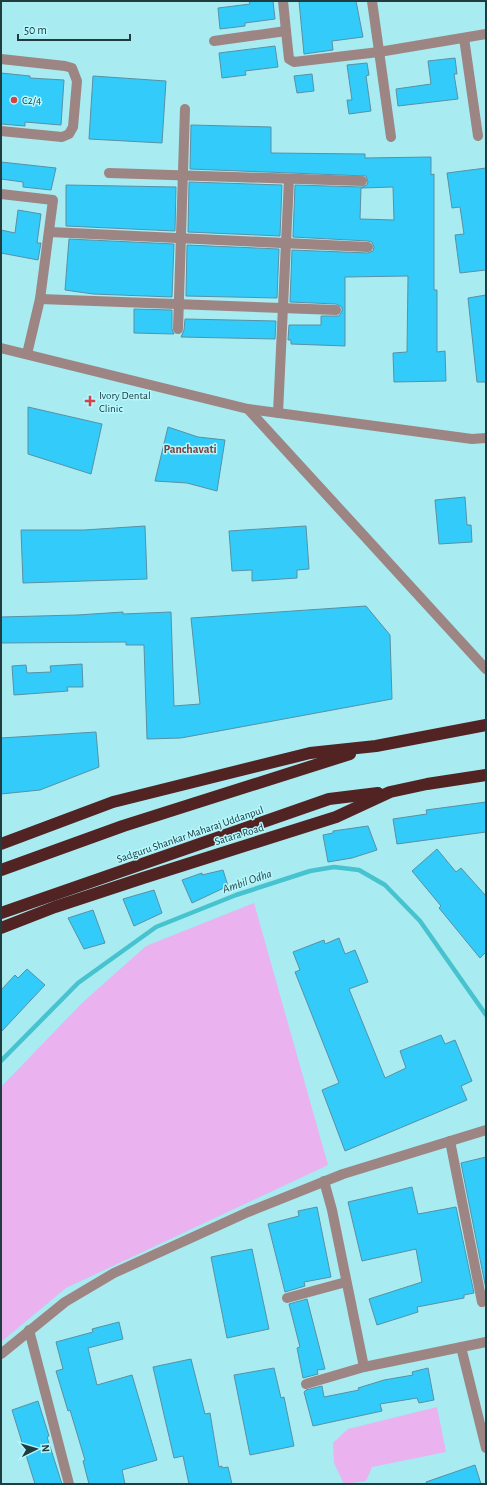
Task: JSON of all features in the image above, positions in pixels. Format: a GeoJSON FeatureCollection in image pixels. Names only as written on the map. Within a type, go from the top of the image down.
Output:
{"type":"FeatureCollection","features":[{"type":"Feature","properties":{"kind":"highway"},"geometry":{"type":"LineString","coordinates":[[1,844],[113,802],[310,753],[376,746],[486,725]]}},
{"type":"Feature","properties":{"kind":"highway"},"geometry":{"type":"LineString","coordinates":[[1,870],[123,826],[376,746]]}},
{"type":"Feature","properties":{"kind":"highway","name":"Satara Road"},"geometry":{"type":"LineString","coordinates":[[1,928],[55,907],[135,880],[336,817],[390,792],[427,784],[486,775]]}},
{"type":"Feature","properties":{"kind":"highway","name":"Sadguru Shankar Maharaj Uddanpul"},"geometry":{"type":"LineString","coordinates":[[1,913],[329,800],[390,792]]}},
{"type":"Feature","properties":{"kind":"street"},"geometry":{"type":"LineString","coordinates":[[283,1],[290,59],[294,62],[379,52],[486,34]]}},
{"type":"Feature","properties":{"kind":"street"},"geometry":{"type":"LineString","coordinates":[[372,1],[391,137]]}},
{"type":"Feature","properties":{"kind":"street"},"geometry":{"type":"LineString","coordinates":[[214,41],[286,31]]}},
{"type":"Feature","properties":{"kind":"street"},"geometry":{"type":"LineString","coordinates":[[464,38],[478,136]]}},
{"type":"Feature","properties":{"kind":"street"},"geometry":{"type":"LineString","coordinates":[[1,59],[72,68],[77,81],[73,127],[69,134],[62,137],[1,131]]}},
{"type":"Feature","properties":{"kind":"street"},"geometry":{"type":"LineString","coordinates":[[178,329],[185,109]]}},
{"type":"Feature","properties":{"kind":"street"},"geometry":{"type":"LineString","coordinates":[[109,173],[362,181]]}},
{"type":"Feature","properties":{"kind":"street"},"geometry":{"type":"LineString","coordinates":[[278,413],[289,179]]}},
{"type":"Feature","properties":{"kind":"street"},"geometry":{"type":"LineString","coordinates":[[1,194],[53,200],[40,299],[27,354]]}},
{"type":"Feature","properties":{"kind":"street"},"geometry":{"type":"LineString","coordinates":[[50,232],[368,247]]}},
{"type":"Feature","properties":{"kind":"street"},"geometry":{"type":"LineString","coordinates":[[40,299],[336,310]]}},
{"type":"Feature","properties":{"kind":"street"},"geometry":{"type":"LineString","coordinates":[[1,348],[248,409],[472,439],[486,438]]}},
{"type":"Feature","properties":{"kind":"street"},"geometry":{"type":"LineString","coordinates":[[248,409],[486,669]]}},
{"type":"Feature","properties":{"kind":"street"},"geometry":{"type":"LineString","coordinates":[[1,1354],[65,1302],[114,1273],[248,1212],[324,1181],[486,1130]]}},
{"type":"Feature","properties":{"kind":"street"},"geometry":{"type":"LineString","coordinates":[[450,1141],[482,1302]]}},
{"type":"Feature","properties":{"kind":"street"},"geometry":{"type":"LineString","coordinates":[[324,1181],[332,1210],[364,1367]]}},
{"type":"Feature","properties":{"kind":"street"},"geometry":{"type":"LineString","coordinates":[[287,1298],[346,1282]]}},
{"type":"Feature","properties":{"kind":"street"},"geometry":{"type":"LineString","coordinates":[[29,1330],[69,1484]]}},
{"type":"Feature","properties":{"kind":"street"},"geometry":{"type":"LineString","coordinates":[[306,1384],[364,1367],[486,1342]]}},
{"type":"Feature","properties":{"kind":"street"},"geometry":{"type":"LineString","coordinates":[[461,1347],[486,1448]]}},
{"type":"Feature","properties":{"kind":"shaded area"},"geometry":{"type":"Polygon","coordinates":[[[254,903],[328,1165],[66,1288],[1,1342],[1,1087],[82,1003],[146,946],[254,903]]]}},
{"type":"Feature","properties":{"kind":"shaded area"},"geometry":{"type":"Polygon","coordinates":[[[437,1407],[446,1452],[372,1467],[366,1481],[344,1484],[334,1463],[333,1443],[348,1429],[437,1407]]]}},
{"type":"Feature","properties":{"kind":"building"},"geometry":{"type":"Polygon","coordinates":[[[249,1],[273,1],[275,19],[245,23],[245,26],[220,29],[218,8],[250,4],[249,1]]]}},
{"type":"Feature","properties":{"kind":"building"},"geometry":{"type":"Polygon","coordinates":[[[299,1],[356,1],[363,37],[332,41],[333,50],[304,54],[299,1]]]}},
{"type":"Feature","properties":{"kind":"building"},"geometry":{"type":"Polygon","coordinates":[[[275,46],[278,67],[245,71],[246,75],[222,78],[219,53],[275,46]]]}},
{"type":"Feature","properties":{"kind":"building"},"geometry":{"type":"Polygon","coordinates":[[[455,58],[457,74],[454,74],[458,99],[398,106],[396,89],[431,84],[428,61],[455,58]]]}},
{"type":"Feature","properties":{"kind":"building"},"geometry":{"type":"Polygon","coordinates":[[[367,63],[369,75],[366,76],[371,111],[349,114],[347,100],[352,100],[347,65],[367,63]]]}},
{"type":"Feature","properties":{"kind":"building"},"geometry":{"type":"Polygon","coordinates":[[[1,73],[30,76],[30,78],[64,80],[61,125],[25,122],[25,126],[1,124],[1,73]]]}},
{"type":"Feature","properties":{"kind":"building"},"geometry":{"type":"Polygon","coordinates":[[[312,74],[314,91],[297,93],[294,76],[312,74]]]}},
{"type":"Feature","properties":{"kind":"building"},"geometry":{"type":"Polygon","coordinates":[[[93,76],[166,81],[162,143],[89,139],[93,76]]]}},
{"type":"Feature","properties":{"kind":"building"},"geometry":{"type":"Polygon","coordinates":[[[191,125],[271,127],[271,153],[365,154],[365,158],[431,157],[431,175],[434,174],[434,290],[437,290],[437,352],[445,351],[446,381],[394,382],[393,353],[407,352],[408,276],[345,277],[345,346],[291,344],[291,340],[288,340],[289,325],[321,325],[321,316],[339,316],[342,311],[342,307],[336,304],[290,302],[292,250],[368,253],[373,251],[374,247],[372,242],[368,241],[293,237],[295,185],[362,187],[367,185],[368,182],[366,176],[190,169],[191,125]],[[393,187],[361,188],[360,219],[394,220],[393,187]]]}},
{"type":"Feature","properties":{"kind":"building"},"geometry":{"type":"Polygon","coordinates":[[[1,162],[56,168],[51,190],[23,187],[23,182],[1,179],[1,162]]]}},
{"type":"Feature","properties":{"kind":"building"},"geometry":{"type":"Polygon","coordinates":[[[486,168],[486,270],[460,273],[455,235],[464,234],[460,207],[452,208],[447,173],[486,168]]]}},
{"type":"Feature","properties":{"kind":"building"},"geometry":{"type":"Polygon","coordinates":[[[189,182],[282,185],[280,236],[188,232],[189,182]]]}},
{"type":"Feature","properties":{"kind":"building"},"geometry":{"type":"Polygon","coordinates":[[[66,185],[176,187],[175,231],[66,226],[66,185]]]}},
{"type":"Feature","properties":{"kind":"building"},"geometry":{"type":"Polygon","coordinates":[[[18,210],[41,214],[37,243],[41,243],[38,260],[1,253],[1,230],[15,233],[18,210]]]}},
{"type":"Feature","properties":{"kind":"building"},"geometry":{"type":"Polygon","coordinates":[[[69,239],[174,244],[172,297],[93,294],[65,290],[69,239]]]}},
{"type":"Feature","properties":{"kind":"building"},"geometry":{"type":"Polygon","coordinates":[[[187,245],[279,249],[277,298],[186,296],[187,245]]]}},
{"type":"Feature","properties":{"kind":"building"},"geometry":{"type":"Polygon","coordinates":[[[486,295],[486,382],[477,382],[468,298],[486,295]]]}},
{"type":"Feature","properties":{"kind":"building"},"geometry":{"type":"Polygon","coordinates":[[[134,309],[172,310],[172,329],[174,334],[134,333],[134,309]]]}},
{"type":"Feature","properties":{"kind":"building"},"geometry":{"type":"Polygon","coordinates":[[[185,319],[276,321],[275,339],[181,337],[184,330],[185,319]]]}},
{"type":"Feature","properties":{"kind":"building"},"geometry":{"type":"Polygon","coordinates":[[[28,407],[102,424],[91,474],[28,454],[28,407]]]}},
{"type":"Feature","properties":{"kind":"building"},"geometry":{"type":"Polygon","coordinates":[[[168,427],[198,437],[225,440],[217,491],[187,483],[155,481],[168,427]]]}},
{"type":"Feature","properties":{"kind":"building"},"geometry":{"type":"Polygon","coordinates":[[[465,497],[467,525],[471,525],[472,542],[439,544],[435,500],[465,497]]]}},
{"type":"Feature","properties":{"kind":"building"},"geometry":{"type":"Polygon","coordinates":[[[145,526],[147,579],[23,583],[21,530],[84,530],[145,526]]]}},
{"type":"Feature","properties":{"kind":"building"},"geometry":{"type":"Polygon","coordinates":[[[306,526],[309,569],[297,570],[297,578],[252,581],[252,570],[232,571],[229,531],[306,526]]]}},
{"type":"Feature","properties":{"kind":"building"},"geometry":{"type":"Polygon","coordinates":[[[366,606],[390,635],[392,699],[181,738],[147,739],[144,645],[126,645],[126,642],[1,643],[1,617],[123,612],[123,614],[171,612],[174,706],[200,704],[191,618],[366,606]]]}},
{"type":"Feature","properties":{"kind":"building"},"geometry":{"type":"Polygon","coordinates":[[[82,664],[83,687],[67,687],[68,691],[14,695],[12,666],[26,665],[27,673],[51,672],[50,666],[82,664]]]}},
{"type":"Feature","properties":{"kind":"building"},"geometry":{"type":"Polygon","coordinates":[[[96,732],[99,767],[40,790],[1,794],[1,738],[96,732]]]}},
{"type":"Feature","properties":{"kind":"building"},"geometry":{"type":"Polygon","coordinates":[[[486,802],[486,832],[397,844],[393,819],[427,814],[426,810],[486,802]]]}},
{"type":"Feature","properties":{"kind":"building"},"geometry":{"type":"Polygon","coordinates":[[[368,826],[377,850],[352,858],[328,862],[323,835],[333,833],[333,831],[368,826]]]}},
{"type":"Feature","properties":{"kind":"building"},"geometry":{"type":"Polygon","coordinates":[[[437,849],[456,872],[461,868],[486,896],[486,952],[480,958],[439,908],[441,906],[412,871],[437,849]]]}},
{"type":"Feature","properties":{"kind":"building"},"geometry":{"type":"Polygon","coordinates":[[[223,870],[228,886],[192,903],[182,880],[202,873],[202,875],[223,870]]]}},
{"type":"Feature","properties":{"kind":"building"},"geometry":{"type":"Polygon","coordinates":[[[154,890],[162,913],[134,926],[123,899],[154,890]]]}},
{"type":"Feature","properties":{"kind":"building"},"geometry":{"type":"Polygon","coordinates":[[[93,910],[105,943],[84,949],[68,918],[93,910]]]}},
{"type":"Feature","properties":{"kind":"building"},"geometry":{"type":"Polygon","coordinates":[[[339,938],[345,954],[355,950],[368,982],[349,989],[385,1078],[406,1068],[400,1051],[441,1035],[445,1044],[455,1040],[472,1081],[461,1086],[467,1100],[345,1151],[322,1090],[339,1083],[295,972],[300,970],[293,952],[324,940],[325,944],[339,938]]]}},
{"type":"Feature","properties":{"kind":"building"},"geometry":{"type":"Polygon","coordinates":[[[27,969],[45,985],[1,1032],[1,990],[15,975],[18,978],[27,969]]]}},
{"type":"Feature","properties":{"kind":"building"},"geometry":{"type":"Polygon","coordinates":[[[486,1157],[486,1289],[461,1163],[486,1157]]]}},
{"type":"Feature","properties":{"kind":"building"},"geometry":{"type":"Polygon","coordinates":[[[412,1187],[418,1214],[456,1207],[474,1293],[464,1295],[464,1298],[417,1307],[418,1312],[377,1325],[369,1299],[422,1282],[416,1249],[362,1261],[348,1202],[412,1187]]]}},
{"type":"Feature","properties":{"kind":"building"},"geometry":{"type":"Polygon","coordinates":[[[317,1207],[331,1277],[304,1282],[305,1286],[285,1292],[268,1224],[299,1216],[298,1211],[317,1207]]]}},
{"type":"Feature","properties":{"kind":"building"},"geometry":{"type":"Polygon","coordinates":[[[252,1249],[269,1329],[227,1338],[211,1257],[252,1249]]]}},
{"type":"Feature","properties":{"kind":"building"},"geometry":{"type":"Polygon","coordinates":[[[307,1299],[325,1369],[317,1370],[318,1374],[303,1378],[297,1348],[300,1347],[289,1304],[307,1299]]]}},
{"type":"Feature","properties":{"kind":"building"},"geometry":{"type":"Polygon","coordinates":[[[119,1322],[123,1339],[88,1348],[97,1385],[132,1375],[157,1460],[122,1470],[125,1484],[89,1484],[83,1461],[85,1460],[70,1410],[68,1411],[56,1371],[63,1369],[56,1342],[93,1332],[92,1329],[119,1322]]]}},
{"type":"Feature","properties":{"kind":"building"},"geometry":{"type":"Polygon","coordinates":[[[191,1359],[205,1414],[210,1413],[219,1467],[228,1467],[232,1484],[189,1484],[183,1456],[174,1458],[153,1367],[191,1359]]]}},
{"type":"Feature","properties":{"kind":"building"},"geometry":{"type":"Polygon","coordinates":[[[274,1368],[281,1398],[284,1397],[294,1446],[250,1455],[234,1375],[274,1368]]]}},
{"type":"Feature","properties":{"kind":"building"},"geometry":{"type":"Polygon","coordinates":[[[428,1368],[434,1400],[419,1403],[417,1398],[380,1404],[382,1411],[313,1426],[304,1392],[306,1390],[322,1386],[324,1397],[359,1390],[358,1388],[384,1380],[413,1375],[412,1372],[428,1368]]]}},
{"type":"Feature","properties":{"kind":"building"},"geometry":{"type":"Polygon","coordinates":[[[38,1401],[49,1436],[47,1437],[62,1484],[35,1484],[12,1410],[38,1401]]]}},
{"type":"Feature","properties":{"kind":"building"},"geometry":{"type":"Polygon","coordinates":[[[475,1465],[481,1484],[427,1484],[426,1482],[475,1465]]]}},
{"type":"Feature","properties":{"kind":"waterway","name":"Ambil Odha"},"geometry":{"type":"LineString","coordinates":[[1,1061],[78,983],[156,927],[236,895],[310,871],[334,867],[359,870],[385,885],[420,921],[486,1015]]}},
{"type":"Feature","properties":{"kind":"place","name":"C2/4"},"geometry":{"type":"Point","coordinates":[14,100]}},
{"type":"Feature","properties":{"kind":"place","name":"Ivory Dental Clinic"},"geometry":{"type":"Point","coordinates":[90,401]}},
{"type":"Feature","properties":{"kind":"district","name":"Panchavati"},"geometry":{"type":"Point","coordinates":[190,449]}}]}
